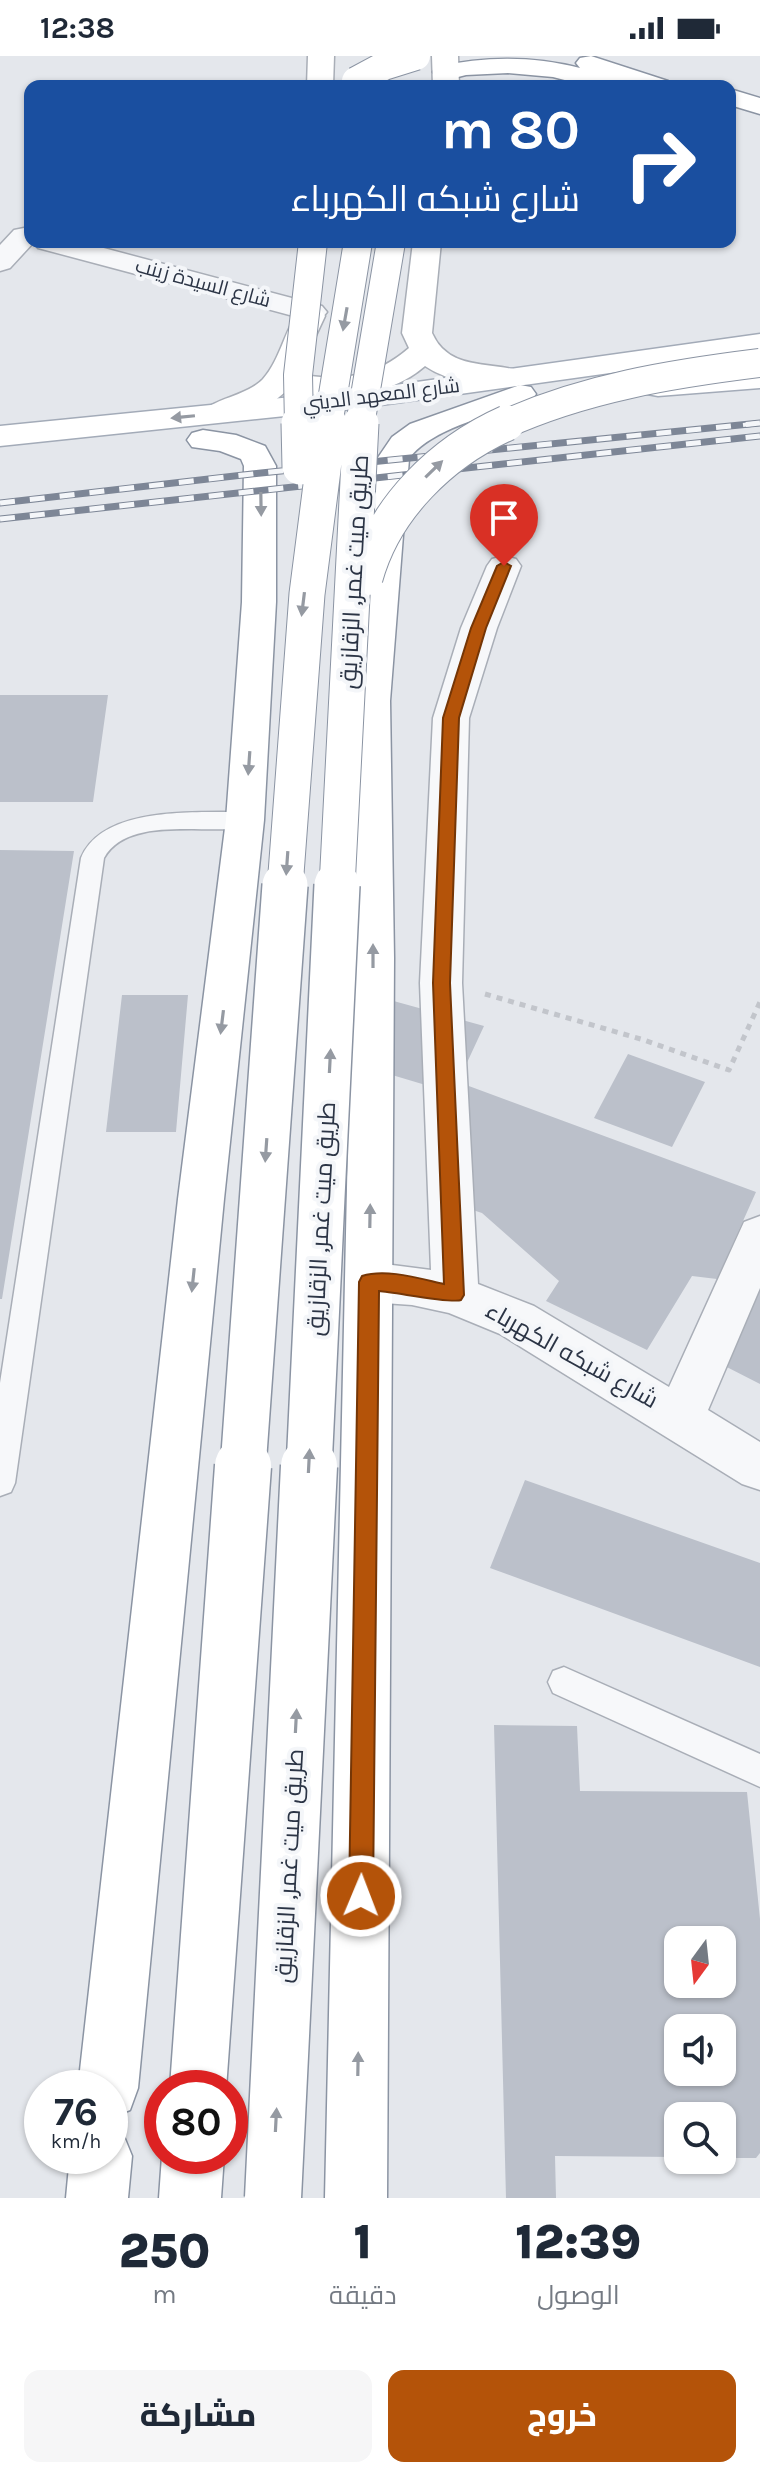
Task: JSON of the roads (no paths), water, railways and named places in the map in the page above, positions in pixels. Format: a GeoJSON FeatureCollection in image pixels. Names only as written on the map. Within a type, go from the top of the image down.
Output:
{"type":"FeatureCollection","features":[{"type":"Feature","properties":{"kind":"main road"},"geometry":{"type":"LineString","coordinates":[[320,80],[321,56]]}},
{"type":"Feature","properties":{"kind":"main road"},"geometry":{"type":"LineString","coordinates":[[384,80],[386,56]]}},
{"type":"Feature","properties":{"kind":"main road"},"geometry":{"type":"LineString","coordinates":[[360,80],[384,66],[415,56],[417,80]]}},
{"type":"Feature","properties":{"kind":"main road"},"geometry":{"type":"LineString","coordinates":[[560,56],[656,80]]}},
{"type":"Feature","properties":{"kind":"main road"},"geometry":{"type":"LineString","coordinates":[[613,56],[664,80]]}},
{"type":"Feature","properties":{"kind":"main road"},"geometry":{"type":"LineString","coordinates":[[446,71],[477,60],[502,58],[562,69],[596,80]]}},
{"type":"Feature","properties":{"kind":"main road"},"geometry":{"type":"LineString","coordinates":[[736,99],[760,106]]}},
{"type":"Feature","properties":{"kind":"main road"},"geometry":{"type":"LineString","coordinates":[[736,110],[760,117]]}},
{"type":"Feature","properties":{"kind":"main road"},"geometry":{"type":"LineString","coordinates":[[311,538],[300,474],[298,375],[313,248]]}},
{"type":"Feature","properties":{"kind":"main road"},"geometry":{"type":"LineString","coordinates":[[110,2070],[201,1199],[245,820],[259,602],[260,466],[254,453],[225,442],[210,426],[250,403],[280,379],[312,312],[314,248]]}},
{"type":"Feature","properties":{"kind":"main road","name":"طريق ميت غمر, الزقازيق"},"geometry":{"type":"LineString","coordinates":[[199,2070],[296,744],[302,615],[319,471],[357,248]]}},
{"type":"Feature","properties":{"kind":"main road","name":"طريق ميت غمر, الزقازيق"},"geometry":{"type":"LineString","coordinates":[[273,2198],[361,415],[390,248]]}},
{"type":"Feature","properties":{"kind":"main road"},"geometry":{"type":"LineString","coordinates":[[426,248],[417,333],[425,350],[454,368],[513,386]]}},
{"type":"Feature","properties":{"kind":"main road","name":"شارع المعهد الديني"},"geometry":{"type":"LineString","coordinates":[[0,461],[210,426],[513,386],[760,343]]}},
{"type":"Feature","properties":{"kind":"main road"},"geometry":{"type":"LineString","coordinates":[[280,379],[316,387],[355,387],[390,377],[425,350]]}},
{"type":"Feature","properties":{"kind":"main road"},"geometry":{"type":"LineString","coordinates":[[351,635],[368,562],[386,521],[451,453],[540,407],[614,385],[760,363]]}},
{"type":"Feature","properties":{"kind":"main road","name":"شارع المعهد الديني"},"geometry":{"type":"LineString","coordinates":[[513,386],[760,379]]}},
{"type":"Feature","properties":{"kind":"main road","name":"طريق ميت غمر, الزقازيق"},"geometry":{"type":"LineString","coordinates":[[356,2198],[373,958],[372,701],[393,459],[403,444],[421,431],[513,386]]}},
{"type":"Feature","properties":{"kind":"main road","name":"شارع المعهد الديني"},"geometry":{"type":"LineString","coordinates":[[0,436],[210,426]]}},
{"type":"Feature","properties":{"kind":"main road"},"geometry":{"type":"LineString","coordinates":[[97,2198],[99,2174]]}},
{"type":"Feature","properties":{"kind":"main road"},"geometry":{"type":"LineString","coordinates":[[190,2198],[192,2174]]}},
{"type":"Feature","properties":{"kind":"street"},"geometry":{"type":"LineString","coordinates":[[0,262],[24,236]]}},
{"type":"Feature","properties":{"kind":"street","name":"شارع السيدة زينب"},"geometry":{"type":"LineString","coordinates":[[73,248],[312,312]]}},
{"type":"Feature","properties":{"kind":"street"},"geometry":{"type":"LineString","coordinates":[[455,1295],[441,981],[451,718],[479,628],[504,566]]}},
{"type":"Feature","properties":{"kind":"street"},"geometry":{"type":"LineString","coordinates":[[680,1417],[760,1235]]}},
{"type":"Feature","properties":{"kind":"street","name":"شارع شبكه الكهرباء"},"geometry":{"type":"LineString","coordinates":[[369,1282],[412,1285],[455,1295],[517,1320],[760,1468]]}},
{"type":"Feature","properties":{"kind":"lane"},"geometry":{"type":"LineString","coordinates":[[0,1483],[87,878],[97,848],[121,833],[157,822],[245,820]]}},
{"type":"Feature","properties":{"kind":"lane"},"geometry":{"type":"LineString","coordinates":[[564,1682],[760,1771]]}},
{"type":"Feature","properties":{"kind":"railway"},"geometry":{"type":"LineString","coordinates":[[0,503],[261,473],[760,423],[743,425]]}},
{"type":"Feature","properties":{"kind":"railway"},"geometry":{"type":"LineString","coordinates":[[0,519],[760,436]]}}]}
